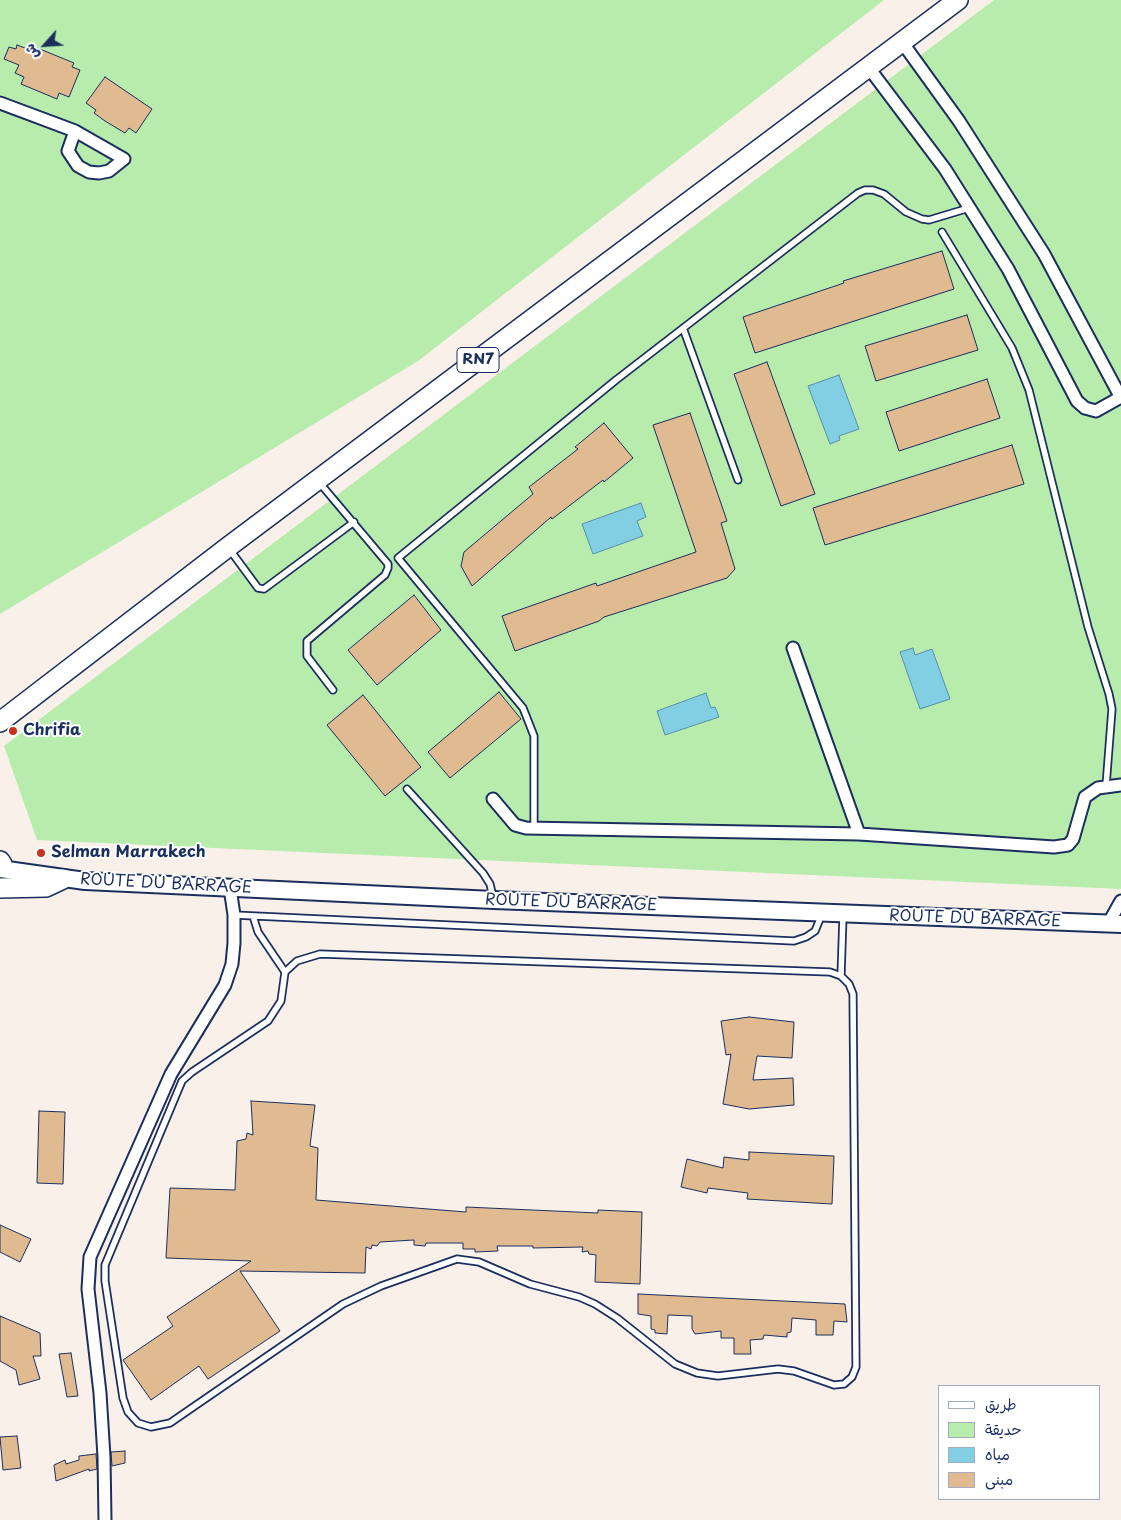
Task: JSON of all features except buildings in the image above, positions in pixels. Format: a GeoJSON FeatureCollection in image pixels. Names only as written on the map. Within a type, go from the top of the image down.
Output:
{"type":"FeatureCollection","features":[{"type":"Feature","properties":{"kind":"main road","name":"RN7"},"geometry":{"type":"LineString","coordinates":[[0,722],[228,547],[958,0]]}},
{"type":"Feature","properties":{"kind":"main road","name":"ROUTE DU BARRAGE"},"geometry":{"type":"LineString","coordinates":[[1,864],[21,872],[63,879],[230,888],[1115,924]]}},
{"type":"Feature","properties":{"kind":"main road"},"geometry":{"type":"LineString","coordinates":[[0,888],[46,887],[63,879]]}},
{"type":"Feature","properties":{"kind":"street"},"geometry":{"type":"LineString","coordinates":[[869,68],[944,169],[1008,270],[1077,401],[1085,408],[1096,410],[1121,398],[1044,254],[959,121],[902,42]]}},
{"type":"Feature","properties":{"kind":"street"},"geometry":{"type":"LineString","coordinates":[[0,103],[75,132],[124,159],[109,171],[99,173],[89,172],[78,166],[68,150],[75,132]]}},
{"type":"Feature","properties":{"kind":"street"},"geometry":{"type":"LineString","coordinates":[[793,648],[859,834]]}},
{"type":"Feature","properties":{"kind":"street"},"geometry":{"type":"LineString","coordinates":[[493,799],[516,825],[534,828],[859,834],[1063,847],[1073,839],[1085,797],[1098,788],[1121,785]]}},
{"type":"Feature","properties":{"kind":"street"},"geometry":{"type":"LineString","coordinates":[[104,1520],[100,1393],[88,1289],[90,1257],[171,1074],[225,985],[232,964],[234,915],[230,888]]}},
{"type":"Feature","properties":{"kind":"street"},"geometry":{"type":"LineString","coordinates":[[1115,924],[1121,901]]}},
{"type":"Feature","properties":{"kind":"lane"},"geometry":{"type":"LineString","coordinates":[[534,828],[534,736],[523,708],[398,558],[616,380],[864,190],[884,194],[906,212],[922,219],[929,220],[969,208]]}},
{"type":"Feature","properties":{"kind":"lane"},"geometry":{"type":"LineString","coordinates":[[942,232],[1012,348],[1030,390],[1098,665],[1109,694],[1112,709],[1106,786]]}},
{"type":"Feature","properties":{"kind":"lane"},"geometry":{"type":"LineString","coordinates":[[683,328],[738,480]]}},
{"type":"Feature","properties":{"kind":"lane"},"geometry":{"type":"LineString","coordinates":[[317,480],[388,564],[385,575],[313,633],[307,641],[307,656],[333,690]]}},
{"type":"Feature","properties":{"kind":"lane"},"geometry":{"type":"LineString","coordinates":[[228,547],[258,588],[264,589],[354,522]]}},
{"type":"Feature","properties":{"kind":"lane"},"geometry":{"type":"LineString","coordinates":[[407,789],[483,873],[490,884],[494,900]]}},
{"type":"Feature","properties":{"kind":"lane"},"geometry":{"type":"LineString","coordinates":[[234,915],[794,941],[806,937],[815,931],[823,912]]}},
{"type":"Feature","properties":{"kind":"lane"},"geometry":{"type":"LineString","coordinates":[[841,976],[843,913]]}},
{"type":"Feature","properties":{"kind":"lane"},"geometry":{"type":"LineString","coordinates":[[253,916],[258,932],[286,972]]}},
{"type":"Feature","properties":{"kind":"lane"},"geometry":{"type":"LineString","coordinates":[[320,954],[830,972],[841,976],[849,984],[853,994],[856,1367],[848,1381],[834,1385],[794,1371],[778,1369],[718,1376],[697,1373],[675,1364],[617,1318],[594,1304],[579,1297],[522,1281],[479,1262],[457,1258],[355,1297],[162,1427],[144,1426],[132,1418],[123,1398],[105,1281],[107,1258],[182,1081],[192,1072],[268,1021],[281,1001],[286,972],[297,960],[320,954]]}},
{"type":"Feature","properties":{"kind":"green space"},"geometry":{"type":"Polygon","coordinates":[[[0,0],[884,0],[418,361],[0,614],[0,0]]]}},
{"type":"Feature","properties":{"kind":"green space"},"geometry":{"type":"Polygon","coordinates":[[[994,0],[1121,0],[1121,889],[37,840],[4,746],[994,0]]]}},
{"type":"Feature","properties":{"kind":"water"},"geometry":{"type":"Polygon","coordinates":[[[839,375],[859,429],[839,436],[840,440],[830,444],[808,386],[839,375]]]}},
{"type":"Feature","properties":{"kind":"water"},"geometry":{"type":"Polygon","coordinates":[[[641,503],[646,517],[637,521],[643,536],[593,554],[582,524],[641,503]]]}},
{"type":"Feature","properties":{"kind":"water"},"geometry":{"type":"Polygon","coordinates":[[[913,648],[915,655],[932,649],[950,699],[920,709],[900,652],[913,648]]]}},
{"type":"Feature","properties":{"kind":"water"},"geometry":{"type":"Polygon","coordinates":[[[706,693],[711,708],[715,707],[719,717],[665,735],[657,711],[706,693]]]}},
{"type":"Feature","properties":{"kind":"place","name":"Chrifia"},"geometry":{"type":"Point","coordinates":[13,731]}},
{"type":"Feature","properties":{"kind":"place","name":"Selman Marrakech"},"geometry":{"type":"Point","coordinates":[41,853]}}]}
